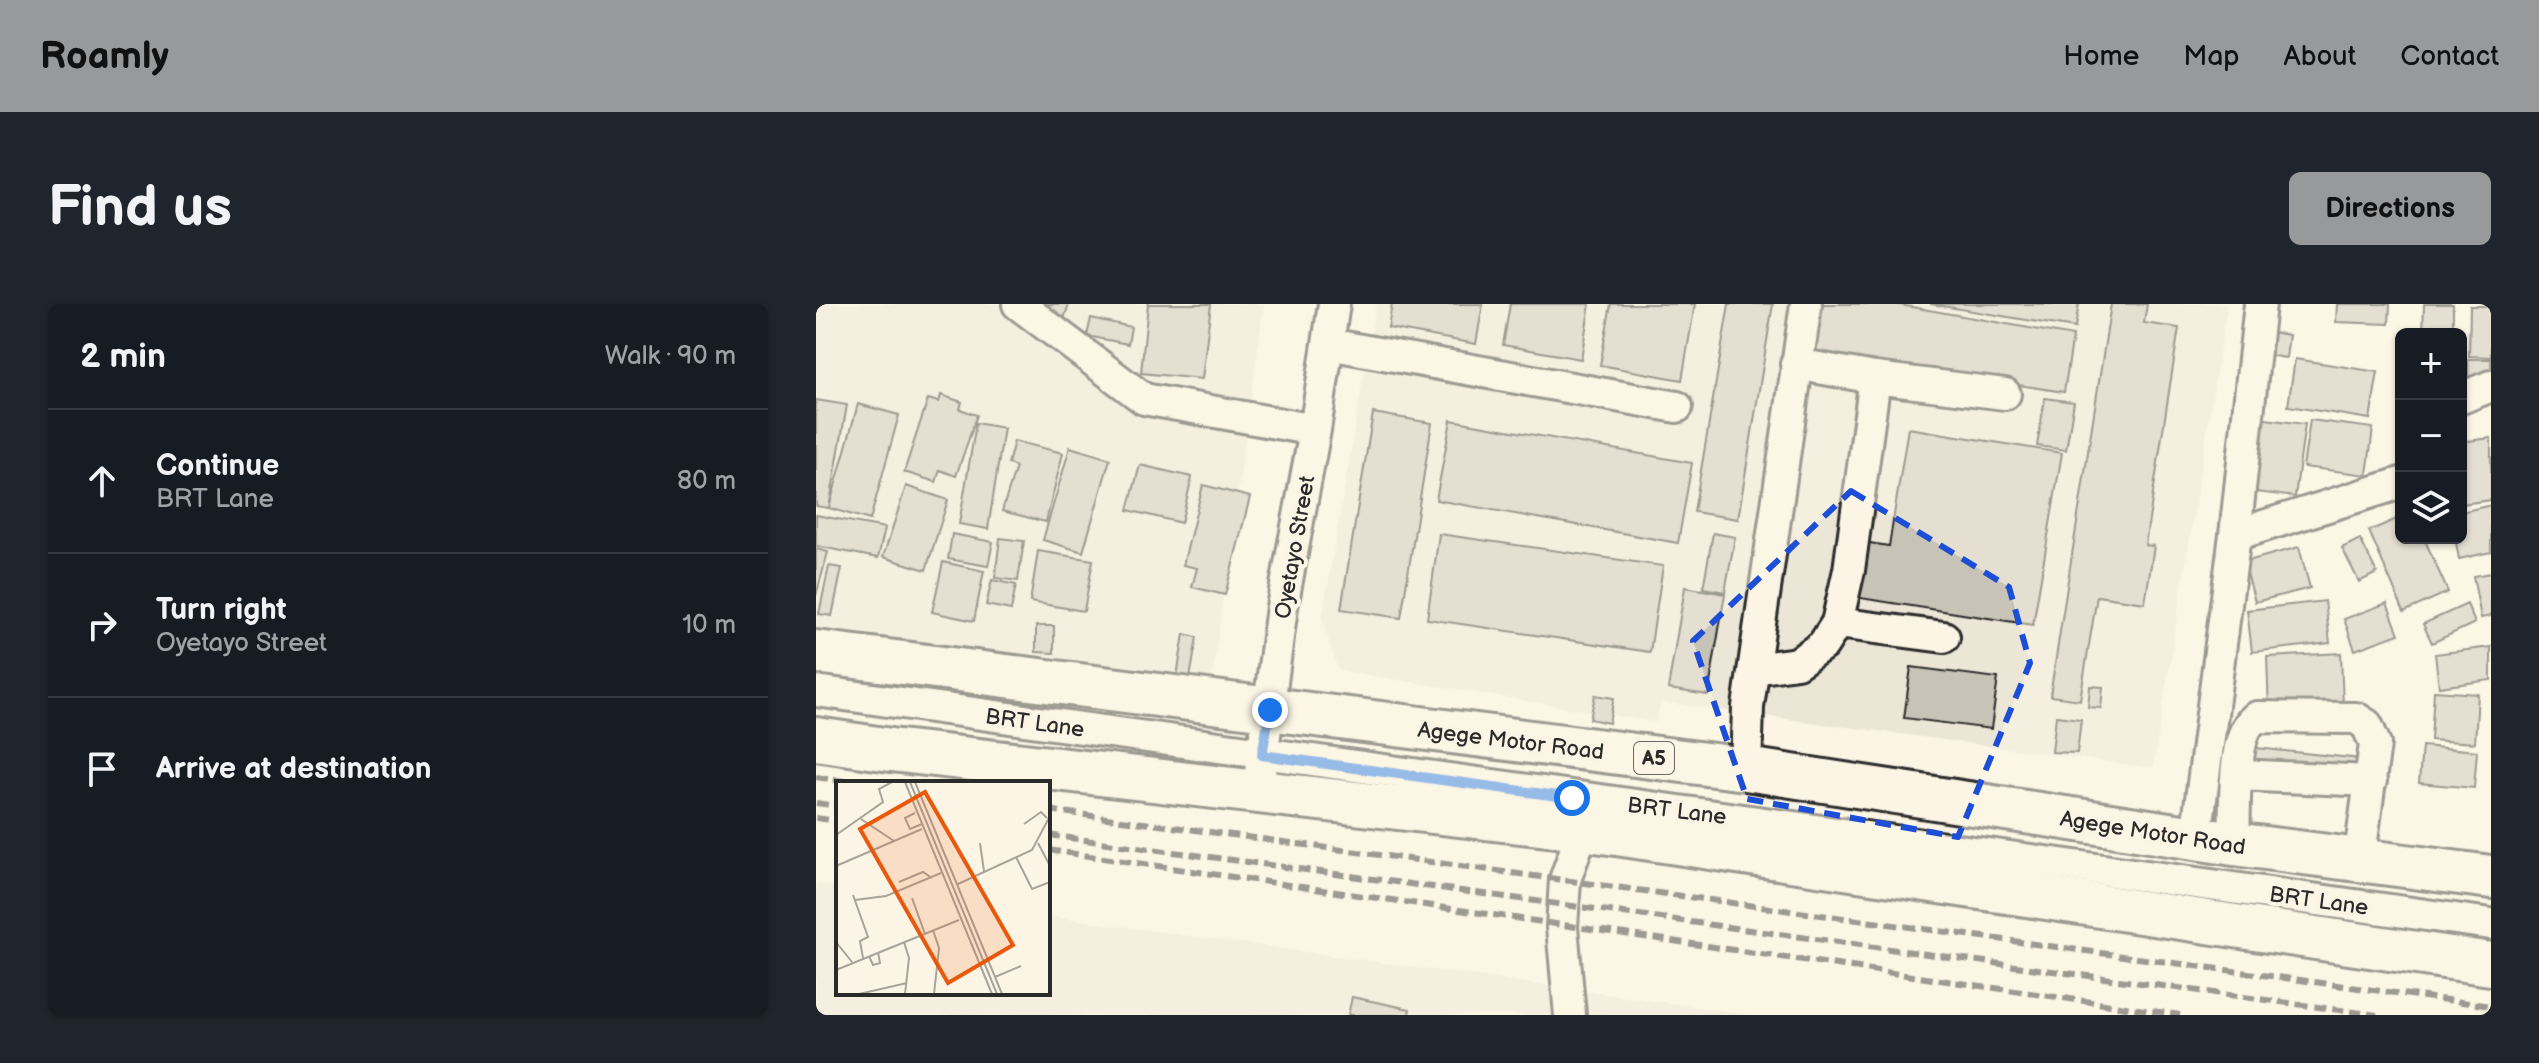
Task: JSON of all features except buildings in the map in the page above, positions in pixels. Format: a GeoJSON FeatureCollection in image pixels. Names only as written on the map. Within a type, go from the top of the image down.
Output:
{"type":"FeatureCollection","features":[{"type":"Feature","properties":{"kind":"highway","name":"Agege Motor Road"},"geometry":{"type":"LineString","coordinates":[[816,652],[1746,769],[2359,862],[2491,877]]}},
{"type":"Feature","properties":{"kind":"highway"},"geometry":{"type":"LineString","coordinates":[[816,739],[891,750],[1260,773],[1583,829],[2491,964]]}},
{"type":"Feature","properties":{"kind":"street"},"geometry":{"type":"LineString","coordinates":[[1018,304],[1144,399],[1315,430]]}},
{"type":"Feature","properties":{"kind":"street","name":"Oyetayo Street"},"geometry":{"type":"LineString","coordinates":[[1260,773],[1282,607],[1315,430],[1334,304]]}},
{"type":"Feature","properties":{"kind":"street"},"geometry":{"type":"LineString","coordinates":[[1746,769],[1748,707],[1806,304]]}},
{"type":"Feature","properties":{"kind":"street"},"geometry":{"type":"LineString","coordinates":[[2215,841],[2235,535],[2260,304]]}},
{"type":"Feature","properties":{"kind":"street"},"geometry":{"type":"LineString","coordinates":[[1328,344],[1677,407]]}},
{"type":"Feature","properties":{"kind":"street"},"geometry":{"type":"LineString","coordinates":[[1796,364],[1875,378],[2005,394]]}},
{"type":"Feature","properties":{"kind":"street"},"geometry":{"type":"LineString","coordinates":[[1754,669],[1797,663],[1823,645],[1837,623],[1849,570],[1875,378]]}},
{"type":"Feature","properties":{"kind":"street"},"geometry":{"type":"LineString","coordinates":[[2467,396],[2491,386]]}},
{"type":"Feature","properties":{"kind":"street"},"geometry":{"type":"LineString","coordinates":[[2235,535],[2395,485]]}},
{"type":"Feature","properties":{"kind":"street"},"geometry":{"type":"LineString","coordinates":[[1837,623],[1944,637]]}},
{"type":"Feature","properties":{"kind":"street","name":"BRT Lane"},"geometry":{"type":"LineString","coordinates":[[816,691],[1260,773],[1668,808],[2491,924]]}},
{"type":"Feature","properties":{"kind":"street"},"geometry":{"type":"LineString","coordinates":[[2215,841],[2238,775],[2239,745],[2248,722],[2257,717],[2356,718],[2367,725],[2375,744],[2359,862]]}},
{"type":"Feature","properties":{"kind":"street"},"geometry":{"type":"LineString","coordinates":[[2238,775],[2371,781]]}},
{"type":"Feature","properties":{"kind":"street"},"geometry":{"type":"LineString","coordinates":[[1570,1015],[1562,927],[1565,880],[1583,829]]}},
{"type":"Feature","properties":{"kind":"highlighted area"},"geometry":{"type":"Polygon","coordinates":[[[1851,491],[2009,587],[2030,663],[1958,837],[1747,799],[1693,641],[1851,491]]]}},
{"type":"Feature","properties":{"kind":"shaded area"},"geometry":{"type":"Polygon","coordinates":[[[816,304],[1264,304],[1209,701],[816,632],[816,304]]]}},
{"type":"Feature","properties":{"kind":"shaded area"},"geometry":{"type":"Polygon","coordinates":[[[1376,304],[2227,304],[2153,768],[1660,702],[1656,722],[1338,670],[1322,619],[1376,304]]]}},
{"type":"Feature","properties":{"kind":"shaded area"},"geometry":{"type":"Polygon","coordinates":[[[816,884],[836,887],[836,995],[1050,995],[1050,916],[1754,1015],[816,1015],[816,884]]]}},
{"type":"Feature","properties":{"kind":"railway"},"geometry":{"type":"LineString","coordinates":[[816,777],[844,781]]}},
{"type":"Feature","properties":{"kind":"railway"},"geometry":{"type":"LineString","coordinates":[[816,803],[836,806]]}},
{"type":"Feature","properties":{"kind":"railway"},"geometry":{"type":"LineString","coordinates":[[1050,810],[2491,1006]]}},
{"type":"Feature","properties":{"kind":"railway"},"geometry":{"type":"LineString","coordinates":[[816,818],[836,821]]}},
{"type":"Feature","properties":{"kind":"railway"},"geometry":{"type":"LineString","coordinates":[[1050,835],[2377,1015]]}},
{"type":"Feature","properties":{"kind":"railway"},"geometry":{"type":"LineString","coordinates":[[1050,850],[2180,1015]]}},
{"type":"Feature","properties":{"kind":"route"},"geometry":{"type":"LineString","coordinates":[[1270,710],[1262,755],[1572,798]]}}]}
